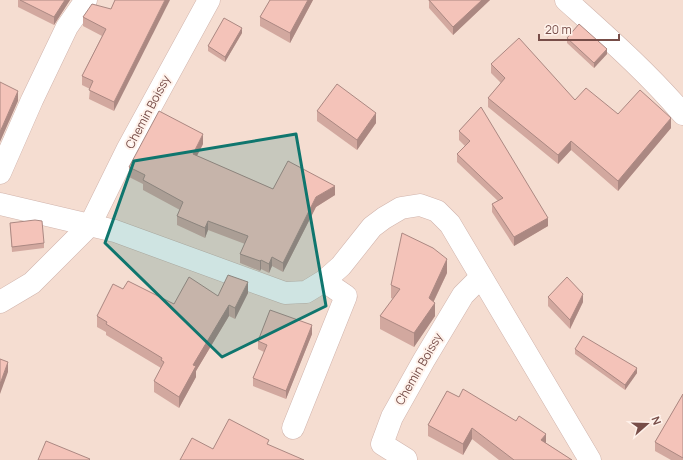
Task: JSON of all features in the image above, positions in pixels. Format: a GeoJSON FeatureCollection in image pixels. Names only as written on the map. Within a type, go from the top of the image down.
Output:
{"type":"FeatureCollection","features":[{"type":"Feature","properties":{"kind":"street"},"geometry":{"type":"LineString","coordinates":[[0,173],[32,100],[67,27],[86,0]]}},
{"type":"Feature","properties":{"kind":"street","name":"Chemin Boissy"},"geometry":{"type":"LineString","coordinates":[[0,302],[32,283],[90,225],[127,150],[209,0]]}},
{"type":"Feature","properties":{"kind":"street"},"geometry":{"type":"LineString","coordinates":[[566,0],[660,87],[683,114]]}},
{"type":"Feature","properties":{"kind":"street"},"geometry":{"type":"LineString","coordinates":[[0,204],[90,225],[144,240],[285,292],[306,292],[324,281],[341,266],[372,228],[384,218],[401,208],[420,206],[437,211],[450,224],[590,460]]}},
{"type":"Feature","properties":{"kind":"street","name":"Chemin Boissy"},"geometry":{"type":"LineString","coordinates":[[406,459],[382,444],[392,417],[463,295],[481,276]]}},
{"type":"Feature","properties":{"kind":"street"},"geometry":{"type":"LineString","coordinates":[[293,428],[346,296],[324,281]]}},
{"type":"Feature","properties":{"kind":"highlighted area"},"geometry":{"type":"Polygon","coordinates":[[[296,134],[326,306],[222,357],[105,243],[134,161],[296,134]]]}},
{"type":"Feature","properties":{"kind":"shaded area"},"geometry":{"type":"Polygon","coordinates":[[[0,0],[683,0],[683,460],[0,460],[0,0]]]}},
{"type":"Feature","properties":{"kind":"building"},"geometry":{"type":"Polygon","coordinates":[[[20,0],[65,0],[54,17],[20,0]]]}},
{"type":"Feature","properties":{"kind":"building"},"geometry":{"type":"Polygon","coordinates":[[[115,0],[165,0],[114,102],[89,90],[93,81],[82,76],[106,29],[83,17],[92,4],[111,9],[115,0]]]}},
{"type":"Feature","properties":{"kind":"building"},"geometry":{"type":"Polygon","coordinates":[[[270,0],[308,0],[290,33],[260,17],[270,0]]]}},
{"type":"Feature","properties":{"kind":"building"},"geometry":{"type":"Polygon","coordinates":[[[429,0],[482,0],[453,27],[429,0]]]}},
{"type":"Feature","properties":{"kind":"building"},"geometry":{"type":"Polygon","coordinates":[[[224,18],[242,28],[225,57],[208,46],[224,18]]]}},
{"type":"Feature","properties":{"kind":"building"},"geometry":{"type":"Polygon","coordinates":[[[579,24],[607,49],[594,63],[567,38],[579,24]]]}},
{"type":"Feature","properties":{"kind":"building"},"geometry":{"type":"Polygon","coordinates":[[[519,38],[575,100],[586,88],[618,114],[640,90],[671,118],[618,181],[571,141],[558,155],[488,98],[505,78],[491,64],[519,38]]]}},
{"type":"Feature","properties":{"kind":"building"},"geometry":{"type":"Polygon","coordinates":[[[0,82],[18,91],[0,132],[0,82]]]}},
{"type":"Feature","properties":{"kind":"building"},"geometry":{"type":"Polygon","coordinates":[[[337,84],[376,113],[357,140],[317,111],[337,84]]]}},
{"type":"Feature","properties":{"kind":"building"},"geometry":{"type":"Polygon","coordinates":[[[481,107],[548,218],[514,237],[492,204],[503,198],[457,154],[470,141],[459,131],[481,107]]]}},
{"type":"Feature","properties":{"kind":"building"},"geometry":{"type":"Polygon","coordinates":[[[159,111],[203,134],[193,154],[273,189],[288,161],[335,186],[316,197],[283,263],[272,257],[269,264],[240,254],[248,236],[208,221],[205,228],[177,216],[183,202],[143,180],[145,175],[129,167],[159,111]]]}},
{"type":"Feature","properties":{"kind":"building"},"geometry":{"type":"Polygon","coordinates":[[[35,220],[42,221],[44,243],[12,247],[10,223],[35,220]]]}},
{"type":"Feature","properties":{"kind":"building"},"geometry":{"type":"Polygon","coordinates":[[[402,233],[433,248],[447,259],[429,298],[435,303],[414,333],[380,316],[400,289],[391,285],[402,233]]]}},
{"type":"Feature","properties":{"kind":"building"},"geometry":{"type":"Polygon","coordinates":[[[228,275],[248,282],[235,308],[229,305],[193,365],[196,366],[179,397],[154,381],[164,362],[161,360],[162,358],[106,324],[107,322],[97,316],[113,284],[123,289],[128,281],[174,304],[189,277],[218,296],[228,275]]]}},
{"type":"Feature","properties":{"kind":"building"},"geometry":{"type":"Polygon","coordinates":[[[567,277],[583,294],[570,320],[548,297],[567,277]]]}},
{"type":"Feature","properties":{"kind":"building"},"geometry":{"type":"Polygon","coordinates":[[[270,310],[312,325],[286,391],[253,378],[267,345],[258,341],[270,310]]]}},
{"type":"Feature","properties":{"kind":"building"},"geometry":{"type":"Polygon","coordinates":[[[583,336],[637,368],[625,385],[575,349],[583,336]]]}},
{"type":"Feature","properties":{"kind":"building"},"geometry":{"type":"Polygon","coordinates":[[[0,359],[8,362],[0,384],[0,359]]]}},
{"type":"Feature","properties":{"kind":"building"},"geometry":{"type":"Polygon","coordinates":[[[463,389],[516,421],[519,416],[546,434],[541,440],[572,460],[514,460],[472,428],[463,444],[428,425],[447,391],[459,397],[463,389]]]}},
{"type":"Feature","properties":{"kind":"building"},"geometry":{"type":"Polygon","coordinates":[[[683,394],[683,458],[655,442],[683,394]]]}},
{"type":"Feature","properties":{"kind":"building"},"geometry":{"type":"Polygon","coordinates":[[[229,419],[269,440],[267,444],[304,460],[180,460],[192,438],[213,449],[229,419]]]}},
{"type":"Feature","properties":{"kind":"building"},"geometry":{"type":"Polygon","coordinates":[[[46,441],[90,459],[38,460],[46,441]]]}}]}
